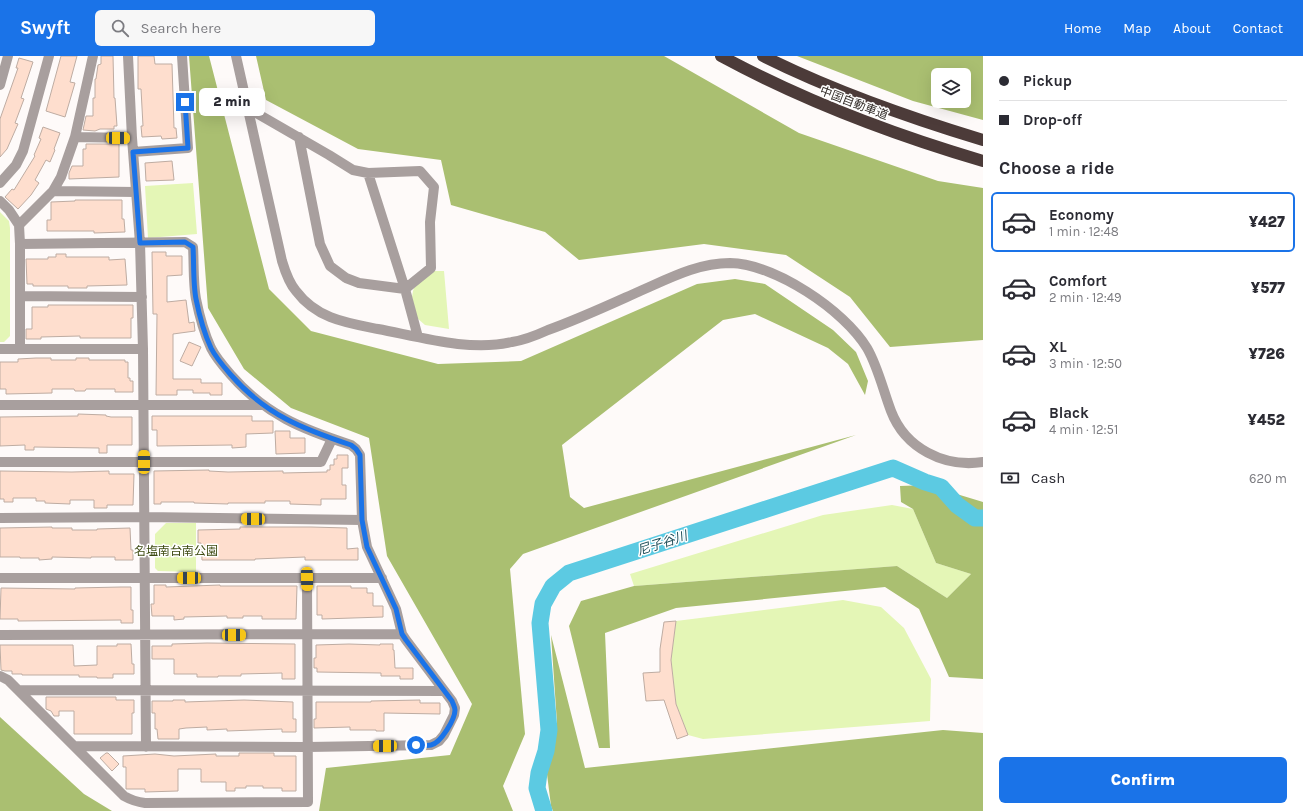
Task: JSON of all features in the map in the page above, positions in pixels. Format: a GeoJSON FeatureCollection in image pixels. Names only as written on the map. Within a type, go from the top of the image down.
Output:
{"type":"FeatureCollection","features":[{"type":"Feature","properties":{"kind":"highway","name":"中国自動車道"},"geometry":{"type":"LineString","coordinates":[[721,56],[757,76],[810,101],[925,144],[983,161]]}},
{"type":"Feature","properties":{"kind":"highway","name":"中国自動車道"},"geometry":{"type":"LineString","coordinates":[[763,56],[872,104],[983,140]]}},
{"type":"Feature","properties":{"kind":"street"},"geometry":{"type":"LineString","coordinates":[[0,183],[16,165],[23,151],[49,56]]}},
{"type":"Feature","properties":{"kind":"street"},"geometry":{"type":"LineString","coordinates":[[19,225],[53,191],[65,167],[75,137],[93,56]]}},
{"type":"Feature","properties":{"kind":"street"},"geometry":{"type":"LineString","coordinates":[[128,56],[132,138],[140,243],[144,349],[144,634],[146,747]]}},
{"type":"Feature","properties":{"kind":"street"},"geometry":{"type":"LineString","coordinates":[[133,152],[188,148],[182,56]]}},
{"type":"Feature","properties":{"kind":"street"},"geometry":{"type":"LineString","coordinates":[[236,56],[282,261],[288,277],[296,291],[310,305],[325,316],[345,323],[418,337],[472,345],[512,342],[562,325],[688,270],[729,263],[751,265],[774,274],[809,294],[830,308],[845,322],[867,348],[880,379],[891,412],[900,429],[909,439],[930,455],[943,460],[968,464],[983,462]]}},
{"type":"Feature","properties":{"kind":"street"},"geometry":{"type":"LineString","coordinates":[[0,85],[5,59]]}},
{"type":"Feature","properties":{"kind":"street"},"geometry":{"type":"LineString","coordinates":[[247,104],[258,114],[299,138],[353,170],[368,173],[420,171],[434,187],[430,222],[431,268],[405,289],[359,283],[346,278],[330,266],[320,244],[299,138]]}},
{"type":"Feature","properties":{"kind":"street"},"geometry":{"type":"LineString","coordinates":[[75,137],[132,138]]}},
{"type":"Feature","properties":{"kind":"street"},"geometry":{"type":"LineString","coordinates":[[368,173],[405,289],[418,337]]}},
{"type":"Feature","properties":{"kind":"street"},"geometry":{"type":"LineString","coordinates":[[53,191],[136,192]]}},
{"type":"Feature","properties":{"kind":"street"},"geometry":{"type":"LineString","coordinates":[[0,201],[9,210],[19,225],[20,349]]}},
{"type":"Feature","properties":{"kind":"street"},"geometry":{"type":"LineString","coordinates":[[20,244],[185,242],[193,247],[196,297],[211,348],[223,366],[239,384],[262,405],[285,420],[351,445],[360,455],[362,520],[367,547],[396,609],[402,634],[455,708],[454,715],[444,735],[439,742],[431,745],[308,747],[74,746]]}},
{"type":"Feature","properties":{"kind":"street"},"geometry":{"type":"LineString","coordinates":[[20,296],[142,297]]}},
{"type":"Feature","properties":{"kind":"street"},"geometry":{"type":"LineString","coordinates":[[0,349],[144,349]]}},
{"type":"Feature","properties":{"kind":"street"},"geometry":{"type":"LineString","coordinates":[[0,405],[262,405]]}},
{"type":"Feature","properties":{"kind":"street"},"geometry":{"type":"LineString","coordinates":[[0,462],[321,462],[332,439]]}},
{"type":"Feature","properties":{"kind":"street"},"geometry":{"type":"LineString","coordinates":[[0,518],[144,517],[362,520]]}},
{"type":"Feature","properties":{"kind":"street"},"geometry":{"type":"LineString","coordinates":[[0,578],[382,578]]}},
{"type":"Feature","properties":{"kind":"street"},"geometry":{"type":"LineString","coordinates":[[0,676],[8,680],[124,796],[137,802],[308,802],[307,579]]}},
{"type":"Feature","properties":{"kind":"street"},"geometry":{"type":"LineString","coordinates":[[0,635],[402,634]]}},
{"type":"Feature","properties":{"kind":"street"},"geometry":{"type":"LineString","coordinates":[[18,690],[444,691]]}},
{"type":"Feature","properties":{"kind":"green space"},"geometry":{"type":"Polygon","coordinates":[[[189,56],[209,56],[269,289],[311,331],[438,364],[521,361],[697,284],[735,279],[765,284],[833,330],[856,352],[868,381],[865,395],[848,364],[828,348],[755,314],[723,320],[562,445],[570,497],[584,508],[856,435],[523,554],[510,569],[525,734],[503,786],[513,811],[319,811],[326,768],[450,755],[472,704],[387,556],[369,438],[291,408],[244,369],[208,308],[189,56]]]}},
{"type":"Feature","properties":{"kind":"green space"},"geometry":{"type":"Polygon","coordinates":[[[256,56],[664,56],[799,133],[938,181],[983,188],[983,340],[890,347],[850,297],[786,255],[704,244],[579,260],[545,232],[451,205],[441,160],[358,149],[266,100],[256,56]]]}},
{"type":"Feature","properties":{"kind":"green space"},"geometry":{"type":"Polygon","coordinates":[[[797,56],[983,56],[983,120],[939,108],[971,108],[971,68],[931,68],[931,106],[913,101],[797,56]]]}},
{"type":"Feature","properties":{"kind":"green space"},"geometry":{"type":"Polygon","coordinates":[[[193,183],[197,234],[148,238],[145,186],[193,183]]]}},
{"type":"Feature","properties":{"kind":"green space"},"geometry":{"type":"Polygon","coordinates":[[[0,212],[9,221],[10,228],[10,336],[4,342],[0,342],[0,212]]]}},
{"type":"Feature","properties":{"kind":"green space"},"geometry":{"type":"Polygon","coordinates":[[[431,271],[444,271],[449,329],[425,325],[417,318],[412,297],[413,291],[414,288],[431,271]]]}},
{"type":"Feature","properties":{"kind":"green space"},"geometry":{"type":"Polygon","coordinates":[[[927,485],[983,502],[983,679],[949,677],[919,609],[885,587],[676,608],[605,633],[610,748],[599,748],[569,626],[581,601],[634,586],[897,566],[947,598],[971,574],[936,563],[913,509],[901,502],[900,486],[927,485]]]}},
{"type":"Feature","properties":{"kind":"green space"},"geometry":{"type":"Polygon","coordinates":[[[892,505],[913,509],[936,563],[971,574],[947,598],[897,566],[634,586],[630,574],[823,515],[892,505]]]}},
{"type":"Feature","properties":{"kind":"green space","name":"名塩南台南公園"},"geometry":{"type":"Polygon","coordinates":[[[166,523],[196,523],[196,572],[158,571],[155,568],[155,534],[166,523]]]}},
{"type":"Feature","properties":{"kind":"green space"},"geometry":{"type":"Polygon","coordinates":[[[843,600],[881,607],[904,628],[931,679],[930,721],[703,739],[688,735],[676,704],[671,660],[676,621],[843,600]]]}},
{"type":"Feature","properties":{"kind":"green space"},"geometry":{"type":"Polygon","coordinates":[[[551,635],[585,768],[943,730],[983,733],[983,811],[553,811],[547,774],[557,723],[551,635]]]}},
{"type":"Feature","properties":{"kind":"green space"},"geometry":{"type":"Polygon","coordinates":[[[0,717],[84,794],[112,811],[0,811],[0,717]]]}},
{"type":"Feature","properties":{"kind":"building"},"geometry":{"type":"Polygon","coordinates":[[[61,56],[77,56],[70,82],[75,83],[65,117],[46,111],[61,56]]]}},
{"type":"Feature","properties":{"kind":"building"},"geometry":{"type":"Polygon","coordinates":[[[101,56],[113,56],[114,98],[117,126],[114,126],[114,129],[100,129],[95,131],[83,130],[86,116],[93,116],[95,79],[98,65],[101,64],[101,56]]]}},
{"type":"Feature","properties":{"kind":"building"},"geometry":{"type":"Polygon","coordinates":[[[138,56],[154,56],[155,64],[172,64],[174,128],[176,128],[177,138],[162,139],[161,136],[142,137],[141,126],[143,126],[141,89],[138,89],[138,56]]]}},
{"type":"Feature","properties":{"kind":"building"},"geometry":{"type":"Polygon","coordinates":[[[19,58],[33,62],[21,98],[24,99],[15,123],[18,124],[7,149],[0,157],[0,119],[18,68],[16,68],[19,58]]]}},
{"type":"Feature","properties":{"kind":"building"},"geometry":{"type":"Polygon","coordinates":[[[43,127],[60,133],[54,149],[55,150],[50,162],[46,160],[35,180],[39,183],[31,195],[18,209],[5,197],[12,189],[14,190],[35,156],[34,155],[41,139],[39,138],[43,127]]]}},
{"type":"Feature","properties":{"kind":"building"},"geometry":{"type":"Polygon","coordinates":[[[86,144],[119,144],[119,177],[69,179],[69,173],[72,166],[83,166],[83,149],[86,149],[86,144]]]}},
{"type":"Feature","properties":{"kind":"building"},"geometry":{"type":"Polygon","coordinates":[[[172,161],[174,180],[146,181],[145,163],[172,161]]]}},
{"type":"Feature","properties":{"kind":"building"},"geometry":{"type":"Polygon","coordinates":[[[75,200],[122,200],[122,219],[124,219],[125,232],[94,233],[94,231],[47,231],[47,220],[51,220],[51,202],[75,200]]]}},
{"type":"Feature","properties":{"kind":"building"},"geometry":{"type":"Polygon","coordinates":[[[152,252],[166,252],[166,256],[182,256],[182,275],[167,276],[167,302],[186,300],[189,323],[194,322],[195,331],[173,334],[173,379],[201,379],[201,383],[222,383],[222,395],[193,393],[193,390],[177,390],[177,395],[156,395],[157,314],[153,314],[152,252]]]}},
{"type":"Feature","properties":{"kind":"building"},"geometry":{"type":"Polygon","coordinates":[[[56,254],[66,254],[66,257],[109,257],[109,260],[125,259],[127,285],[68,288],[68,286],[33,286],[33,284],[27,284],[26,259],[48,259],[48,257],[56,257],[56,254]]]}},
{"type":"Feature","properties":{"kind":"building"},"geometry":{"type":"Polygon","coordinates":[[[48,305],[133,305],[133,318],[131,318],[131,338],[80,338],[80,336],[26,339],[26,329],[32,329],[32,307],[48,307],[48,305]]]}},
{"type":"Feature","properties":{"kind":"building"},"geometry":{"type":"Polygon","coordinates":[[[189,342],[201,347],[192,366],[180,361],[189,342]]]}},
{"type":"Feature","properties":{"kind":"building"},"geometry":{"type":"Polygon","coordinates":[[[51,358],[51,360],[76,360],[76,358],[89,358],[89,360],[125,360],[125,362],[128,362],[128,378],[130,378],[130,381],[133,381],[133,392],[115,392],[115,389],[86,389],[85,391],[75,391],[74,389],[52,389],[52,393],[6,394],[6,389],[0,389],[0,362],[18,362],[18,359],[51,358]]]}},
{"type":"Feature","properties":{"kind":"building"},"geometry":{"type":"Polygon","coordinates":[[[78,414],[132,417],[132,445],[107,445],[107,453],[99,453],[99,448],[34,447],[34,450],[25,450],[25,445],[0,446],[0,417],[78,416],[78,414]]]}},
{"type":"Feature","properties":{"kind":"building"},"geometry":{"type":"Polygon","coordinates":[[[152,416],[252,416],[252,421],[273,421],[273,433],[246,434],[246,447],[232,448],[232,445],[157,446],[157,430],[152,430],[152,416]]]}},
{"type":"Feature","properties":{"kind":"building"},"geometry":{"type":"Polygon","coordinates":[[[275,431],[290,431],[290,438],[305,438],[305,453],[276,454],[275,431]]]}},
{"type":"Feature","properties":{"kind":"building"},"geometry":{"type":"Polygon","coordinates":[[[337,455],[348,455],[348,468],[342,468],[342,485],[346,485],[346,499],[321,499],[321,505],[290,504],[290,501],[265,501],[265,503],[228,504],[161,502],[161,504],[154,504],[154,471],[209,470],[228,472],[283,471],[283,473],[327,472],[327,470],[330,470],[330,465],[334,465],[334,459],[337,459],[337,455]]]}},
{"type":"Feature","properties":{"kind":"building"},"geometry":{"type":"Polygon","coordinates":[[[0,471],[109,471],[109,474],[134,474],[133,505],[107,505],[107,508],[94,508],[94,500],[70,500],[70,504],[45,503],[45,501],[36,501],[36,498],[13,498],[13,502],[4,502],[4,499],[0,499],[0,471]]]}},
{"type":"Feature","properties":{"kind":"building"},"geometry":{"type":"Polygon","coordinates":[[[240,527],[347,528],[347,549],[358,548],[358,560],[305,560],[305,557],[255,560],[202,560],[201,543],[198,543],[198,530],[240,529],[240,527]]]}},
{"type":"Feature","properties":{"kind":"building"},"geometry":{"type":"Polygon","coordinates":[[[0,528],[72,528],[72,530],[130,528],[133,560],[115,560],[115,557],[52,557],[52,559],[39,560],[39,558],[0,557],[0,528]]]}},
{"type":"Feature","properties":{"kind":"building"},"geometry":{"type":"Polygon","coordinates":[[[154,585],[166,585],[166,587],[220,585],[297,586],[296,619],[262,619],[262,616],[227,618],[227,616],[184,617],[184,619],[174,620],[174,616],[152,616],[151,604],[154,604],[154,585]]]}},
{"type":"Feature","properties":{"kind":"building"},"geometry":{"type":"Polygon","coordinates":[[[317,586],[351,586],[351,588],[367,588],[367,593],[373,593],[373,606],[383,606],[383,617],[322,619],[322,615],[317,615],[317,586]]]}},
{"type":"Feature","properties":{"kind":"building"},"geometry":{"type":"Polygon","coordinates":[[[131,587],[131,610],[133,610],[133,623],[121,623],[121,620],[18,621],[18,619],[0,619],[1,588],[75,589],[131,587]]]}},
{"type":"Feature","properties":{"kind":"building"},"geometry":{"type":"Polygon","coordinates":[[[676,621],[671,660],[676,704],[688,735],[677,739],[664,700],[646,701],[643,673],[660,672],[660,649],[664,622],[676,621]]]}},
{"type":"Feature","properties":{"kind":"building"},"geometry":{"type":"Polygon","coordinates":[[[207,643],[295,644],[295,679],[282,679],[282,673],[241,674],[241,676],[218,677],[197,677],[197,674],[174,674],[174,659],[152,659],[152,646],[207,643]]]}},
{"type":"Feature","properties":{"kind":"building"},"geometry":{"type":"Polygon","coordinates":[[[117,644],[131,644],[134,674],[113,674],[113,678],[97,678],[79,677],[79,675],[22,675],[12,674],[12,671],[1,670],[0,645],[73,645],[74,666],[97,665],[97,646],[117,646],[117,644]]]}},
{"type":"Feature","properties":{"kind":"building"},"geometry":{"type":"Polygon","coordinates":[[[393,644],[395,668],[413,668],[413,679],[400,679],[400,676],[381,676],[381,673],[317,672],[317,668],[314,668],[316,645],[393,644]]]}},
{"type":"Feature","properties":{"kind":"building"},"geometry":{"type":"Polygon","coordinates":[[[46,697],[116,697],[116,700],[134,700],[134,713],[132,713],[132,734],[74,734],[74,711],[59,711],[59,716],[54,716],[51,711],[46,709],[46,697]]]}},
{"type":"Feature","properties":{"kind":"building"},"geometry":{"type":"Polygon","coordinates":[[[185,700],[185,702],[244,700],[293,702],[293,719],[296,719],[296,732],[282,732],[282,729],[227,731],[227,729],[207,730],[207,727],[186,728],[179,729],[179,739],[158,739],[157,729],[155,729],[155,713],[152,713],[152,701],[185,700]]]}},
{"type":"Feature","properties":{"kind":"building"},"geometry":{"type":"Polygon","coordinates":[[[420,700],[420,703],[440,703],[440,714],[384,713],[384,731],[350,730],[350,727],[314,728],[314,719],[316,719],[316,702],[420,700]]]}},
{"type":"Feature","properties":{"kind":"building"},"geometry":{"type":"Polygon","coordinates":[[[108,753],[119,764],[112,771],[100,758],[108,753]]]}},
{"type":"Feature","properties":{"kind":"building"},"geometry":{"type":"Polygon","coordinates":[[[239,753],[274,753],[274,756],[296,756],[296,791],[282,791],[282,788],[263,788],[263,786],[246,786],[246,788],[235,788],[235,791],[226,791],[226,782],[201,782],[201,769],[178,769],[178,791],[145,792],[145,789],[126,789],[126,767],[123,767],[123,756],[155,754],[174,756],[216,754],[216,756],[239,756],[239,753]]]}},
{"type":"Feature","properties":{"kind":"waterway","name":"尼子谷川"},"geometry":{"type":"LineString","coordinates":[[544,811],[537,788],[539,773],[546,751],[549,730],[540,623],[543,604],[553,586],[569,573],[893,468],[925,482],[941,487],[957,505],[975,518],[983,518]]}},
{"type":"Feature","properties":{"kind":"route"},"geometry":{"type":"LineString","coordinates":[[185,102],[188,148],[133,152],[140,243],[185,242],[193,247],[196,297],[211,348],[223,366],[239,384],[262,405],[285,420],[351,445],[360,455],[362,520],[367,547],[396,609],[402,634],[452,701],[455,708],[454,715],[439,742],[431,745],[416,745]]}}]}
